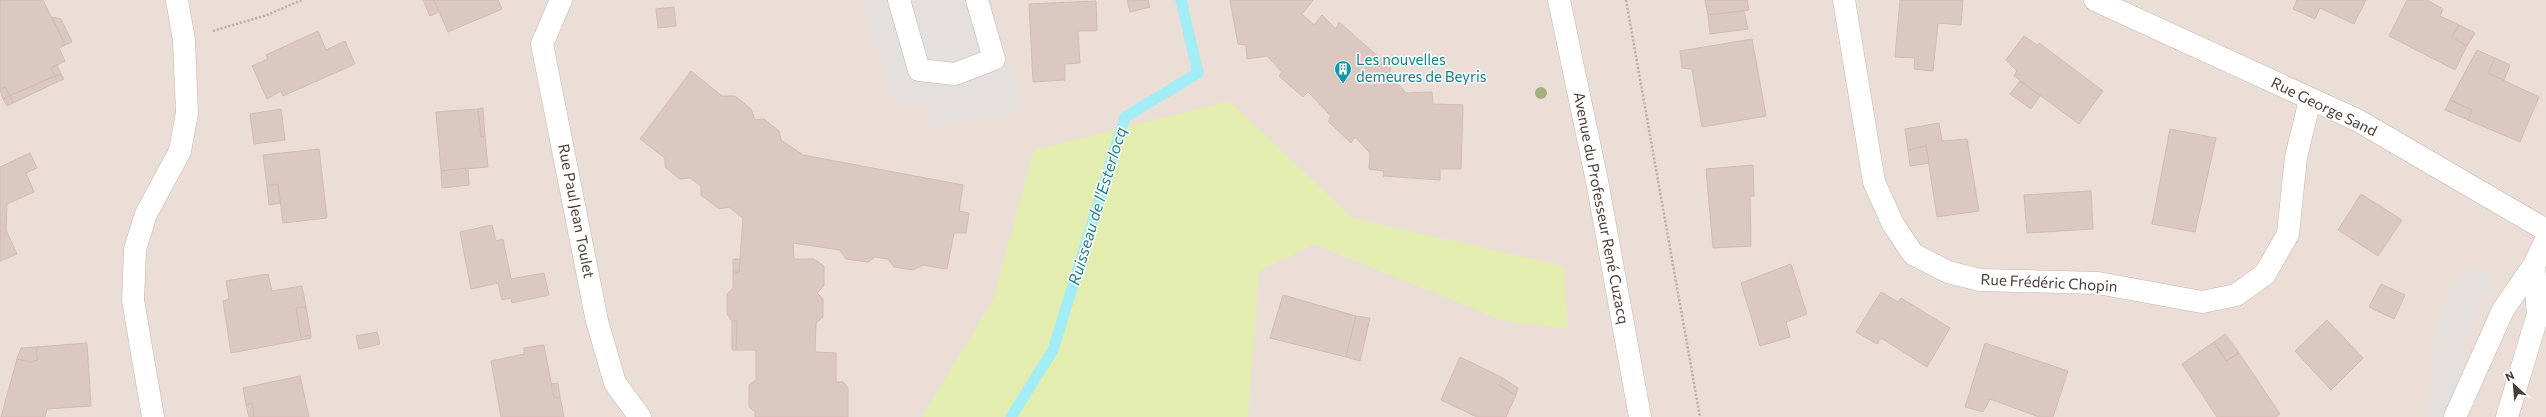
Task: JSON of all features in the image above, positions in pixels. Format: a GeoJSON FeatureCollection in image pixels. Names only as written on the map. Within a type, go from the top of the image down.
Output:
{"type":"FeatureCollection","features":[{"type":"Feature","properties":{"kind":"street"},"geometry":{"type":"LineString","coordinates":[[153,417],[133,300],[134,249],[146,214],[180,151],[187,114],[184,40],[177,0]]}},
{"type":"Feature","properties":{"kind":"street","name":"Rue Paul Jean Toulet"},"geometry":{"type":"LineString","coordinates":[[560,0],[542,44],[598,321],[615,383],[640,417]]}},
{"type":"Feature","properties":{"kind":"street"},"geometry":{"type":"LineString","coordinates":[[899,0],[918,70],[955,74],[994,59],[977,0]]}},
{"type":"Feature","properties":{"kind":"street","name":"Avenue du Professeur René Cuzacq"},"geometry":{"type":"LineString","coordinates":[[1559,0],[1597,181],[1640,417]]}},
{"type":"Feature","properties":{"kind":"street","name":"Rue Frédéric Chopin"},"geometry":{"type":"LineString","coordinates":[[1844,0],[1874,182],[1893,224],[1913,254],[1948,272],[1980,280],[2098,283],[2202,302],[2236,295],[2265,274],[2288,234],[2296,157],[2310,100]]}},
{"type":"Feature","properties":{"kind":"street","name":"Rue George Sand"},"geometry":{"type":"LineString","coordinates":[[2095,0],[2310,100],[2357,120],[2546,230]]}},
{"type":"Feature","properties":{"kind":"street"},"geometry":{"type":"LineString","coordinates":[[2455,417],[2503,310],[2534,265],[2546,240]]}},
{"type":"Feature","properties":{"kind":"street"},"geometry":{"type":"LineString","coordinates":[[2507,417],[2538,314],[2534,265]]}},
{"type":"Feature","properties":{"kind":"path"},"geometry":{"type":"LineString","coordinates":[[184,40],[267,15],[302,0]]}},
{"type":"Feature","properties":{"kind":"path"},"geometry":{"type":"LineString","coordinates":[[1626,0],[1700,417]]}},
{"type":"Feature","properties":{"kind":"shaded area"},"geometry":{"type":"Polygon","coordinates":[[[0,0],[2546,0],[2546,417],[0,417],[0,0]]]}},
{"type":"Feature","properties":{"kind":"shaded area"},"geometry":{"type":"Polygon","coordinates":[[[863,0],[990,0],[1023,112],[928,125],[926,97],[896,105],[863,0]]]}},
{"type":"Feature","properties":{"kind":"shaded area"},"geometry":{"type":"Polygon","coordinates":[[[2483,266],[2494,288],[2482,300],[2470,323],[2463,349],[2464,372],[2444,417],[2428,417],[2433,349],[2438,324],[2451,293],[2469,270],[2483,266]]]}},
{"type":"Feature","properties":{"kind":"green space"},"geometry":{"type":"Polygon","coordinates":[[[1229,101],[1352,218],[1564,266],[1567,329],[1504,321],[1314,244],[1259,271],[1248,417],[922,417],[993,300],[1034,150],[1229,101]]]}},
{"type":"Feature","properties":{"kind":"building"},"geometry":{"type":"Polygon","coordinates":[[[0,0],[43,0],[65,45],[59,48],[65,61],[51,68],[55,76],[10,96],[5,87],[0,90],[0,0]]]}},
{"type":"Feature","properties":{"kind":"building"},"geometry":{"type":"Polygon","coordinates":[[[423,0],[434,0],[439,12],[430,16],[423,0]]]}},
{"type":"Feature","properties":{"kind":"building"},"geometry":{"type":"Polygon","coordinates":[[[434,0],[498,0],[502,9],[448,32],[434,0]]]}},
{"type":"Feature","properties":{"kind":"building"},"geometry":{"type":"Polygon","coordinates":[[[1127,0],[1148,0],[1150,7],[1130,12],[1127,0]]]}},
{"type":"Feature","properties":{"kind":"building","name":"Les nouvelles demeures de Beyris"},"geometry":{"type":"Polygon","coordinates":[[[1230,0],[1313,0],[1302,14],[1314,25],[1322,15],[1336,29],[1339,22],[1391,68],[1389,74],[1406,93],[1432,92],[1433,104],[1463,105],[1461,169],[1440,169],[1440,180],[1383,176],[1384,171],[1369,169],[1370,153],[1355,137],[1351,143],[1328,121],[1331,116],[1308,92],[1303,97],[1279,76],[1282,72],[1267,56],[1247,59],[1246,45],[1238,44],[1230,0]]]}},
{"type":"Feature","properties":{"kind":"building"},"geometry":{"type":"Polygon","coordinates":[[[1705,0],[1747,0],[1749,10],[1708,15],[1705,0]]]}},
{"type":"Feature","properties":{"kind":"building"},"geometry":{"type":"Polygon","coordinates":[[[1900,0],[1963,0],[1961,25],[1938,23],[1933,71],[1914,69],[1915,58],[1895,57],[1900,0]]]}},
{"type":"Feature","properties":{"kind":"building"},"geometry":{"type":"Polygon","coordinates":[[[2297,0],[2366,0],[2354,24],[2320,8],[2315,19],[2293,9],[2297,0]]]}},
{"type":"Feature","properties":{"kind":"building"},"geometry":{"type":"Polygon","coordinates":[[[2407,0],[2427,0],[2443,9],[2440,16],[2459,25],[2452,37],[2467,46],[2455,70],[2389,36],[2407,0]]]}},
{"type":"Feature","properties":{"kind":"building"},"geometry":{"type":"Polygon","coordinates":[[[1096,1],[1097,31],[1078,31],[1080,63],[1065,64],[1065,80],[1033,82],[1029,4],[1096,1]]]}},
{"type":"Feature","properties":{"kind":"building"},"geometry":{"type":"Polygon","coordinates":[[[674,7],[676,26],[658,28],[656,9],[674,7]]]}},
{"type":"Feature","properties":{"kind":"building"},"geometry":{"type":"Polygon","coordinates":[[[1744,11],[1748,29],[1710,34],[1708,15],[1744,11]]]}},
{"type":"Feature","properties":{"kind":"building"},"geometry":{"type":"Polygon","coordinates":[[[52,17],[61,19],[72,42],[65,45],[52,17]]]}},
{"type":"Feature","properties":{"kind":"building"},"geometry":{"type":"Polygon","coordinates":[[[2459,25],[2475,33],[2467,46],[2452,37],[2459,25]]]}},
{"type":"Feature","properties":{"kind":"building"},"geometry":{"type":"Polygon","coordinates":[[[318,31],[326,50],[345,41],[355,64],[283,96],[281,91],[267,99],[252,66],[268,59],[266,55],[318,31]]]}},
{"type":"Feature","properties":{"kind":"building"},"geometry":{"type":"Polygon","coordinates":[[[2024,36],[2037,45],[2039,43],[2103,91],[2079,124],[2014,76],[2017,71],[2006,60],[2024,36]]]}},
{"type":"Feature","properties":{"kind":"building"},"geometry":{"type":"Polygon","coordinates":[[[1752,39],[1766,116],[1702,127],[1692,69],[1682,68],[1680,51],[1752,39]]]}},
{"type":"Feature","properties":{"kind":"building"},"geometry":{"type":"Polygon","coordinates":[[[2477,50],[2495,58],[2488,73],[2539,97],[2520,142],[2468,120],[2472,110],[2450,100],[2477,50]]]}},
{"type":"Feature","properties":{"kind":"building"},"geometry":{"type":"Polygon","coordinates":[[[2495,58],[2510,65],[2504,80],[2488,73],[2495,58]]]}},
{"type":"Feature","properties":{"kind":"building"},"geometry":{"type":"Polygon","coordinates":[[[57,65],[61,74],[55,76],[51,68],[57,65]]]}},
{"type":"Feature","properties":{"kind":"building"},"geometry":{"type":"Polygon","coordinates":[[[691,71],[722,96],[735,96],[751,109],[755,120],[764,119],[779,131],[781,140],[803,155],[963,185],[959,211],[969,213],[966,233],[954,233],[947,269],[923,265],[913,270],[894,267],[888,259],[875,257],[868,262],[846,259],[840,250],[793,243],[794,259],[814,259],[824,266],[824,286],[817,293],[823,299],[823,317],[816,323],[815,352],[836,353],[836,382],[843,382],[848,388],[848,417],[755,417],[755,412],[749,407],[749,385],[756,380],[756,350],[736,350],[737,321],[732,321],[727,314],[727,294],[733,288],[733,272],[739,272],[743,218],[729,207],[719,209],[701,195],[701,186],[690,178],[680,179],[665,167],[665,158],[640,139],[691,71]]]}},
{"type":"Feature","properties":{"kind":"building"},"geometry":{"type":"Polygon","coordinates":[[[61,74],[64,79],[57,82],[55,76],[61,74]]]}},
{"type":"Feature","properties":{"kind":"building"},"geometry":{"type":"Polygon","coordinates":[[[55,76],[57,82],[13,103],[10,96],[55,76]]]}},
{"type":"Feature","properties":{"kind":"building"},"geometry":{"type":"Polygon","coordinates":[[[2020,81],[2040,96],[2031,109],[2010,94],[2020,81]]]}},
{"type":"Feature","properties":{"kind":"building"},"geometry":{"type":"Polygon","coordinates":[[[5,87],[10,96],[3,99],[0,90],[5,87]]]}},
{"type":"Feature","properties":{"kind":"building"},"geometry":{"type":"Polygon","coordinates":[[[10,96],[13,103],[7,106],[3,99],[10,96]]]}},
{"type":"Feature","properties":{"kind":"building"},"geometry":{"type":"Polygon","coordinates":[[[2450,100],[2472,110],[2468,120],[2445,110],[2450,100]]]}},
{"type":"Feature","properties":{"kind":"building"},"geometry":{"type":"Polygon","coordinates":[[[483,108],[485,137],[481,137],[478,109],[483,108]]]}},
{"type":"Feature","properties":{"kind":"building"},"geometry":{"type":"Polygon","coordinates":[[[281,109],[285,140],[254,144],[250,114],[281,109]]]}},
{"type":"Feature","properties":{"kind":"building"},"geometry":{"type":"Polygon","coordinates":[[[478,109],[481,137],[485,137],[488,167],[441,171],[436,112],[478,109]]]}},
{"type":"Feature","properties":{"kind":"building"},"geometry":{"type":"Polygon","coordinates":[[[1939,123],[1942,141],[1967,139],[1979,211],[1937,217],[1926,146],[1908,150],[1905,129],[1939,123]]]}},
{"type":"Feature","properties":{"kind":"building"},"geometry":{"type":"Polygon","coordinates":[[[2170,129],[2216,138],[2195,232],[2152,224],[2170,129]]]}},
{"type":"Feature","properties":{"kind":"building"},"geometry":{"type":"Polygon","coordinates":[[[1926,146],[1929,163],[1910,166],[1908,150],[1926,146]]]}},
{"type":"Feature","properties":{"kind":"building"},"geometry":{"type":"Polygon","coordinates":[[[319,149],[327,218],[283,223],[278,184],[267,186],[263,155],[319,149]]]}},
{"type":"Feature","properties":{"kind":"building"},"geometry":{"type":"Polygon","coordinates":[[[30,153],[37,168],[26,173],[34,192],[7,204],[6,230],[17,254],[0,261],[0,167],[30,153]]]}},
{"type":"Feature","properties":{"kind":"building"},"geometry":{"type":"Polygon","coordinates":[[[1753,165],[1754,196],[1750,196],[1751,246],[1713,248],[1706,169],[1753,165]]]}},
{"type":"Feature","properties":{"kind":"building"},"geometry":{"type":"Polygon","coordinates":[[[468,168],[469,185],[442,188],[441,171],[468,168]]]}},
{"type":"Feature","properties":{"kind":"building"},"geometry":{"type":"Polygon","coordinates":[[[278,184],[280,203],[269,205],[267,186],[278,184]]]}},
{"type":"Feature","properties":{"kind":"building"},"geometry":{"type":"Polygon","coordinates":[[[2091,191],[2093,229],[2027,233],[2024,195],[2091,191]]]}},
{"type":"Feature","properties":{"kind":"building"},"geometry":{"type":"Polygon","coordinates":[[[2361,194],[2402,220],[2378,256],[2338,230],[2361,194]]]}},
{"type":"Feature","properties":{"kind":"building"},"geometry":{"type":"Polygon","coordinates":[[[492,225],[496,241],[503,239],[511,279],[544,273],[549,295],[512,303],[511,298],[502,300],[498,283],[471,289],[460,232],[492,225]]]}},
{"type":"Feature","properties":{"kind":"building"},"geometry":{"type":"Polygon","coordinates":[[[733,259],[740,259],[739,272],[733,272],[733,259]]]}},
{"type":"Feature","properties":{"kind":"building"},"geometry":{"type":"Polygon","coordinates":[[[1791,264],[1807,314],[1786,322],[1790,337],[1760,346],[1741,283],[1791,264]]]}},
{"type":"Feature","properties":{"kind":"building"},"geometry":{"type":"Polygon","coordinates":[[[268,274],[272,291],[302,286],[306,307],[296,308],[301,337],[311,335],[311,338],[231,353],[223,301],[229,299],[226,281],[268,274]]]}},
{"type":"Feature","properties":{"kind":"building"},"geometry":{"type":"Polygon","coordinates":[[[2381,284],[2405,295],[2394,319],[2369,307],[2381,284]]]}},
{"type":"Feature","properties":{"kind":"building"},"geometry":{"type":"Polygon","coordinates":[[[1881,292],[1898,302],[1901,298],[1950,328],[1927,367],[1881,338],[1877,344],[1856,332],[1881,292]]]}},
{"type":"Feature","properties":{"kind":"building"},"geometry":{"type":"Polygon","coordinates":[[[1283,295],[1356,316],[1346,357],[1270,338],[1283,295]]]}},
{"type":"Feature","properties":{"kind":"building"},"geometry":{"type":"Polygon","coordinates":[[[306,307],[311,335],[301,337],[296,308],[306,307]]]}},
{"type":"Feature","properties":{"kind":"building"},"geometry":{"type":"Polygon","coordinates":[[[1356,316],[1370,318],[1360,361],[1346,357],[1356,316]]]}},
{"type":"Feature","properties":{"kind":"building"},"geometry":{"type":"Polygon","coordinates":[[[2327,320],[2363,358],[2331,390],[2295,351],[2327,320]]]}},
{"type":"Feature","properties":{"kind":"building"},"geometry":{"type":"Polygon","coordinates":[[[732,321],[737,321],[736,350],[732,350],[732,321]]]}},
{"type":"Feature","properties":{"kind":"building"},"geometry":{"type":"Polygon","coordinates":[[[377,332],[380,344],[359,349],[356,336],[377,332]]]}},
{"type":"Feature","properties":{"kind":"building"},"geometry":{"type":"Polygon","coordinates":[[[2225,334],[2239,353],[2226,361],[2214,342],[2225,334]]]}},
{"type":"Feature","properties":{"kind":"building"},"geometry":{"type":"Polygon","coordinates":[[[2214,342],[2226,361],[2239,353],[2280,414],[2276,417],[2217,417],[2182,364],[2214,342]]]}},
{"type":"Feature","properties":{"kind":"building"},"geometry":{"type":"Polygon","coordinates":[[[87,343],[91,406],[47,409],[45,417],[1,417],[17,359],[31,362],[37,360],[36,347],[87,343]]]}},
{"type":"Feature","properties":{"kind":"building"},"geometry":{"type":"Polygon","coordinates":[[[1985,343],[2068,371],[2053,417],[2039,417],[1990,399],[1983,412],[1965,407],[1985,343]]]}},
{"type":"Feature","properties":{"kind":"building"},"geometry":{"type":"Polygon","coordinates":[[[544,345],[554,398],[560,397],[564,417],[501,417],[491,361],[524,354],[524,348],[544,345]]]}},
{"type":"Feature","properties":{"kind":"building"},"geometry":{"type":"Polygon","coordinates":[[[36,347],[37,360],[31,362],[17,359],[21,348],[36,347]]]}},
{"type":"Feature","properties":{"kind":"building"},"geometry":{"type":"Polygon","coordinates":[[[1460,357],[1503,378],[1499,385],[1516,395],[1506,417],[1477,417],[1441,400],[1460,357]]]}},
{"type":"Feature","properties":{"kind":"building"},"geometry":{"type":"Polygon","coordinates":[[[300,376],[309,417],[254,417],[252,403],[246,405],[243,388],[300,376]]]}},
{"type":"Feature","properties":{"kind":"building"},"geometry":{"type":"Polygon","coordinates":[[[1503,378],[1518,388],[1516,395],[1499,385],[1503,378]]]}},
{"type":"Feature","properties":{"kind":"building"},"geometry":{"type":"Polygon","coordinates":[[[558,383],[560,397],[554,398],[551,384],[558,383]]]}},
{"type":"Feature","properties":{"kind":"building"},"geometry":{"type":"Polygon","coordinates":[[[252,403],[254,417],[249,417],[246,405],[252,403]]]}},
{"type":"Feature","properties":{"kind":"waterway","name":"Ruisseau de l'Esterlocq"},"geometry":{"type":"LineString","coordinates":[[1011,417],[1053,350],[1125,117],[1198,73],[1181,0]]}},
{"type":"Feature","properties":{"kind":"place","name":"Les nouvelles demeures de Beyris"},"geometry":{"type":"Point","coordinates":[1343,84]}}]}
